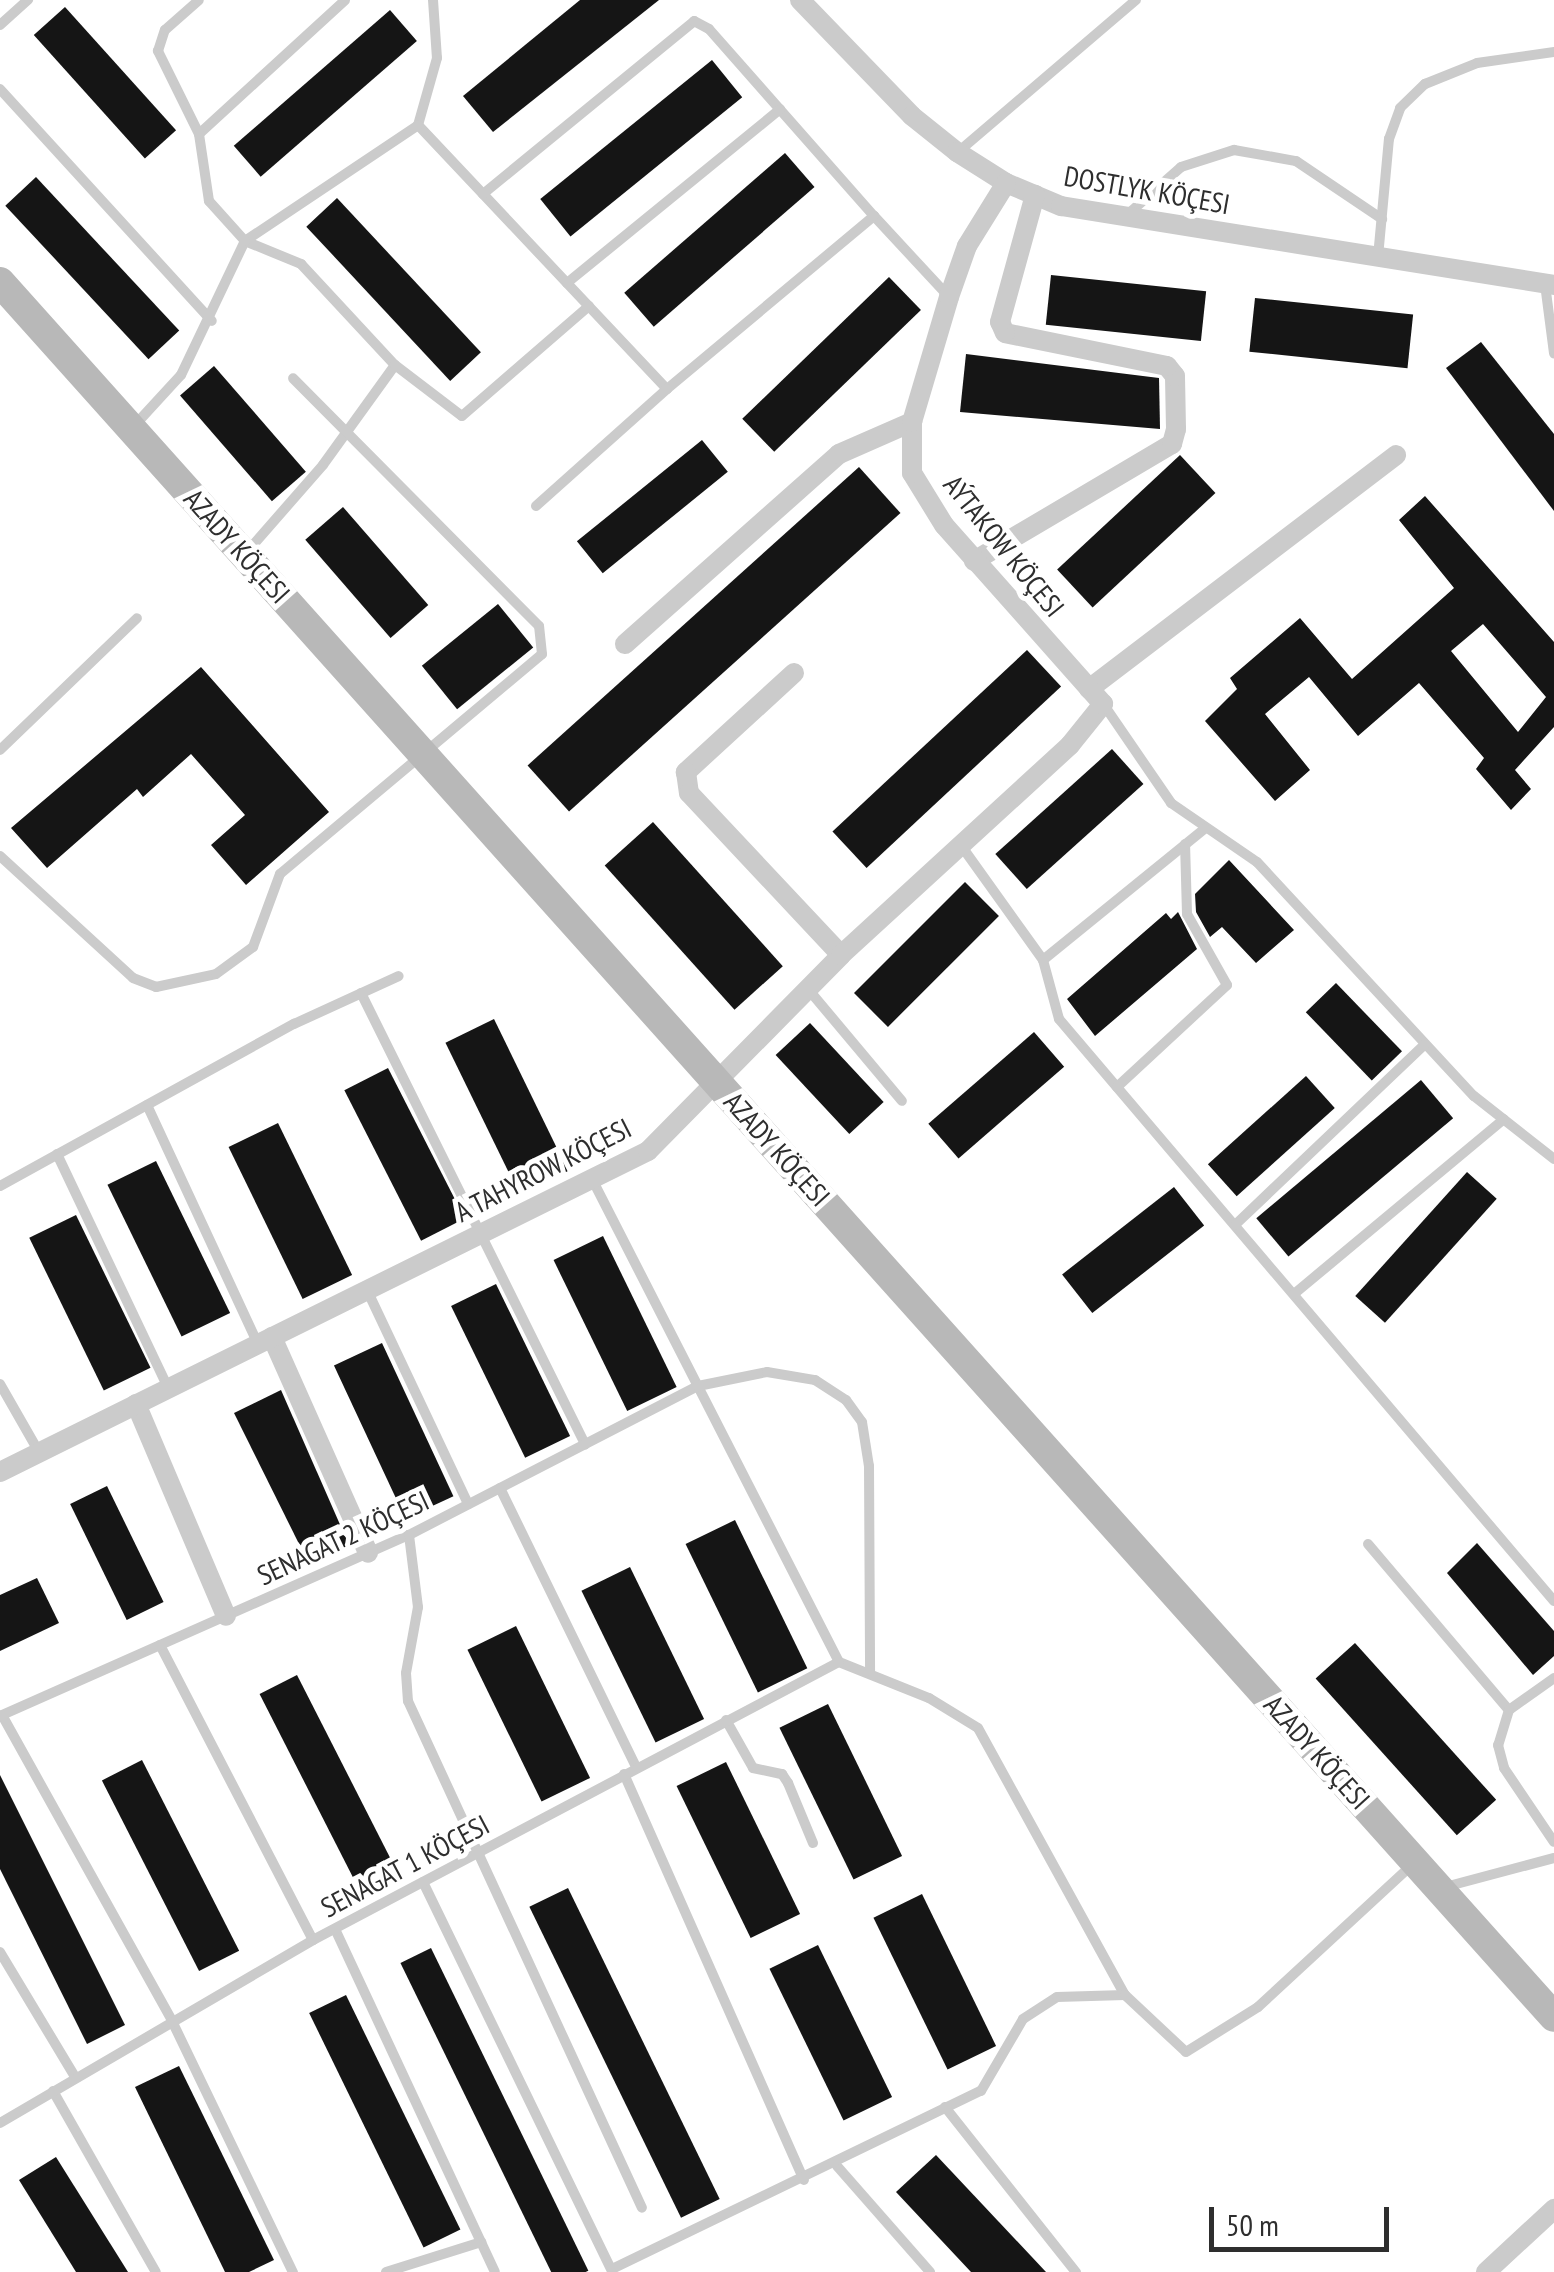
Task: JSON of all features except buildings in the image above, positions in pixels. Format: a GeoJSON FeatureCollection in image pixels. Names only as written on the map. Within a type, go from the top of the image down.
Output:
{"type":"FeatureCollection","features":[{"type":"Feature","properties":{"kind":"main road","name":"AZADY KÖÇESI"},"geometry":{"type":"LineString","coordinates":[[0,282],[1554,2017]]}},
{"type":"Feature","properties":{"kind":"street","name":"DOSTLYK KÖÇESI"},"geometry":{"type":"LineString","coordinates":[[800,0],[912,116],[1006,183],[1126,216],[1550,285]]}},
{"type":"Feature","properties":{"kind":"street","name":"AÝTAKOW KÖÇESI"},"geometry":{"type":"LineString","coordinates":[[1006,183],[966,246],[949,297],[912,422],[912,473],[974,562],[1096,697]]}},
{"type":"Feature","properties":{"kind":"street"},"geometry":{"type":"LineString","coordinates":[[974,562],[1172,444],[1176,429],[1174,376],[1167,366],[1005,332],[1000,322],[1035,194]]}},
{"type":"Feature","properties":{"kind":"street"},"geometry":{"type":"LineString","coordinates":[[625,644],[839,454],[912,422]]}},
{"type":"Feature","properties":{"kind":"street","name":"A TAHYROW KÖÇESI"},"geometry":{"type":"LineString","coordinates":[[0,1472],[648,1150],[841,956],[959,843],[1070,745],[1096,697],[1396,454]]}},
{"type":"Feature","properties":{"kind":"street"},"geometry":{"type":"LineString","coordinates":[[794,673],[686,772],[689,792],[841,956]]}},
{"type":"Feature","properties":{"kind":"street"},"geometry":{"type":"LineString","coordinates":[[265,1340],[368,1553]]}},
{"type":"Feature","properties":{"kind":"street"},"geometry":{"type":"LineString","coordinates":[[136,1404],[226,1616]]}},
{"type":"Feature","properties":{"kind":"street"},"geometry":{"type":"LineString","coordinates":[[1486,2272],[1554,2209]]}},
{"type":"Feature","properties":{"kind":"lane"},"geometry":{"type":"LineString","coordinates":[[0,25],[28,0]]}},
{"type":"Feature","properties":{"kind":"lane"},"geometry":{"type":"LineString","coordinates":[[199,0],[165,30],[158,52],[198,134],[209,201],[245,241],[301,264],[395,366],[462,416],[589,306]]}},
{"type":"Feature","properties":{"kind":"lane"},"geometry":{"type":"LineString","coordinates":[[198,134],[345,0]]}},
{"type":"Feature","properties":{"kind":"lane"},"geometry":{"type":"LineString","coordinates":[[132,429],[181,375],[212,321],[245,241],[418,125],[436,58],[433,0]]}},
{"type":"Feature","properties":{"kind":"lane"},"geometry":{"type":"LineString","coordinates":[[958,152],[1136,0]]}},
{"type":"Feature","properties":{"kind":"lane"},"geometry":{"type":"LineString","coordinates":[[483,194],[694,21],[710,29],[949,297]]}},
{"type":"Feature","properties":{"kind":"lane"},"geometry":{"type":"LineString","coordinates":[[1378,257],[1390,139],[1400,108],[1425,84],[1477,63],[1554,52]]}},
{"type":"Feature","properties":{"kind":"lane"},"geometry":{"type":"LineString","coordinates":[[0,89],[212,321]]}},
{"type":"Feature","properties":{"kind":"lane"},"geometry":{"type":"LineString","coordinates":[[567,283],[780,109]]}},
{"type":"Feature","properties":{"kind":"lane"},"geometry":{"type":"LineString","coordinates":[[418,125],[666,389]]}},
{"type":"Feature","properties":{"kind":"lane"},"geometry":{"type":"LineString","coordinates":[[1126,216],[1181,167],[1234,150],[1296,161],[1382,219]]}},
{"type":"Feature","properties":{"kind":"lane"},"geometry":{"type":"LineString","coordinates":[[536,506],[666,389],[874,216]]}},
{"type":"Feature","properties":{"kind":"lane"},"geometry":{"type":"LineString","coordinates":[[1550,285],[1554,353]]}},
{"type":"Feature","properties":{"kind":"lane"},"geometry":{"type":"LineString","coordinates":[[244,554],[395,366]]}},
{"type":"Feature","properties":{"kind":"lane"},"geometry":{"type":"LineString","coordinates":[[0,856],[133,978],[156,987],[216,974],[253,947],[280,874],[542,654],[544,634],[293,378]]}},
{"type":"Feature","properties":{"kind":"lane"},"geometry":{"type":"LineString","coordinates":[[0,750],[137,618]]}},
{"type":"Feature","properties":{"kind":"lane"},"geometry":{"type":"LineString","coordinates":[[1096,697],[1171,803],[1257,862],[1425,1044],[1504,1119],[1554,1159]]}},
{"type":"Feature","properties":{"kind":"lane"},"geometry":{"type":"LineString","coordinates":[[1043,960],[1204,829]]}},
{"type":"Feature","properties":{"kind":"lane"},"geometry":{"type":"LineString","coordinates":[[959,843],[1043,960],[1058,1019],[1554,1601]]}},
{"type":"Feature","properties":{"kind":"lane"},"geometry":{"type":"LineString","coordinates":[[1117,1087],[1227,984],[1188,914],[1186,844]]}},
{"type":"Feature","properties":{"kind":"lane"},"geometry":{"type":"LineString","coordinates":[[0,1186],[147,1105],[399,976]]}},
{"type":"Feature","properties":{"kind":"lane"},"geometry":{"type":"LineString","coordinates":[[808,989],[902,1100]]}},
{"type":"Feature","properties":{"kind":"lane"},"geometry":{"type":"LineString","coordinates":[[361,993],[483,1232],[584,1444]]}},
{"type":"Feature","properties":{"kind":"lane"},"geometry":{"type":"LineString","coordinates":[[1235,1225],[1425,1044]]}},
{"type":"Feature","properties":{"kind":"lane"},"geometry":{"type":"LineString","coordinates":[[147,1105],[265,1340]]}},
{"type":"Feature","properties":{"kind":"lane"},"geometry":{"type":"LineString","coordinates":[[1294,1294],[1504,1119]]}},
{"type":"Feature","properties":{"kind":"lane"},"geometry":{"type":"LineString","coordinates":[[57,1154],[168,1388]]}},
{"type":"Feature","properties":{"kind":"lane"},"geometry":{"type":"LineString","coordinates":[[592,1178],[838,1662],[870,1672],[978,1728],[1125,1995],[1186,2052],[1258,2007],[1415,1862]]}},
{"type":"Feature","properties":{"kind":"lane"},"geometry":{"type":"LineString","coordinates":[[367,1290],[468,1504]]}},
{"type":"Feature","properties":{"kind":"lane","name":"SENAGAT 2 KÖÇESI"},"geometry":{"type":"LineString","coordinates":[[1,1715],[409,1535],[698,1386],[766,1372],[816,1380],[846,1400],[862,1422],[869,1466],[870,1672]]}},
{"type":"Feature","properties":{"kind":"lane"},"geometry":{"type":"LineString","coordinates":[[0,1384],[38,1452]]}},
{"type":"Feature","properties":{"kind":"lane"},"geometry":{"type":"LineString","coordinates":[[500,1488],[636,1766]]}},
{"type":"Feature","properties":{"kind":"lane"},"geometry":{"type":"LineString","coordinates":[[409,1535],[418,1607],[406,1673],[408,1701],[475,1854],[642,2208]]}},
{"type":"Feature","properties":{"kind":"lane"},"geometry":{"type":"LineString","coordinates":[[1368,1544],[1509,1710]]}},
{"type":"Feature","properties":{"kind":"lane"},"geometry":{"type":"LineString","coordinates":[[160,1645],[313,1940]]}},
{"type":"Feature","properties":{"kind":"lane","name":"SENAGAT 1 KÖÇESI"},"geometry":{"type":"LineString","coordinates":[[0,2124],[313,1940],[838,1662]]}},
{"type":"Feature","properties":{"kind":"lane"},"geometry":{"type":"LineString","coordinates":[[1554,1678],[1509,1710],[1498,1745],[1504,1768],[1554,1842]]}},
{"type":"Feature","properties":{"kind":"lane"},"geometry":{"type":"LineString","coordinates":[[1,1715],[172,2021],[293,2272]]}},
{"type":"Feature","properties":{"kind":"lane"},"geometry":{"type":"LineString","coordinates":[[726,1720],[753,1768],[782,1774],[813,1844]]}},
{"type":"Feature","properties":{"kind":"lane"},"geometry":{"type":"LineString","coordinates":[[624,1774],[804,2180]]}},
{"type":"Feature","properties":{"kind":"lane"},"geometry":{"type":"LineString","coordinates":[[1439,1889],[1554,1858]]}},
{"type":"Feature","properties":{"kind":"lane"},"geometry":{"type":"LineString","coordinates":[[423,1882],[612,2270],[837,2166],[892,2129],[981,2091],[1022,2019],[1057,1997],[1125,1995]]}},
{"type":"Feature","properties":{"kind":"lane"},"geometry":{"type":"LineString","coordinates":[[336,1929],[495,2272]]}},
{"type":"Feature","properties":{"kind":"lane"},"geometry":{"type":"LineString","coordinates":[[0,1952],[75,2078]]}},
{"type":"Feature","properties":{"kind":"lane"},"geometry":{"type":"LineString","coordinates":[[53,2091],[156,2272]]}},
{"type":"Feature","properties":{"kind":"lane"},"geometry":{"type":"LineString","coordinates":[[945,2107],[1076,2272]]}},
{"type":"Feature","properties":{"kind":"lane"},"geometry":{"type":"LineString","coordinates":[[837,2166],[930,2272]]}},
{"type":"Feature","properties":{"kind":"lane"},"geometry":{"type":"LineString","coordinates":[[386,2272],[481,2242]]}}]}
